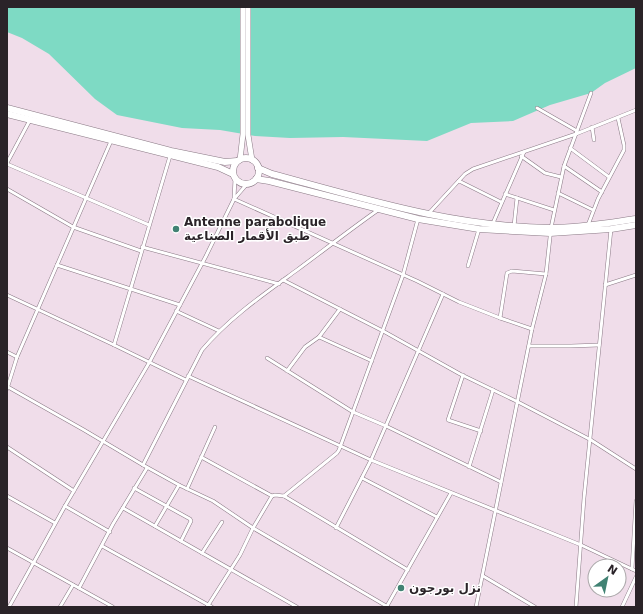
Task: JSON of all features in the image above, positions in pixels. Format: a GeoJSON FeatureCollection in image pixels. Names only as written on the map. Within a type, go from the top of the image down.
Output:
{"type":"FeatureCollection","features":[{"type":"Feature","properties":{"kind":"highway"},"geometry":{"type":"LineString","coordinates":[[7,108],[171,151],[225,162],[245,158],[252,160],[256,164],[258,174],[256,179],[252,182],[246,184],[241,183],[234,176],[218,167],[7,114]]}},
{"type":"Feature","properties":{"kind":"highway"},"geometry":{"type":"LineString","coordinates":[[234,176],[233,168],[239,160]]}},
{"type":"Feature","properties":{"kind":"highway"},"geometry":{"type":"LineString","coordinates":[[258,168],[279,176],[385,205],[455,220],[551,230],[636,219]]}},
{"type":"Feature","properties":{"kind":"highway"},"geometry":{"type":"LineString","coordinates":[[256,179],[270,181],[418,218],[479,229],[612,229],[636,225]]}},
{"type":"Feature","properties":{"kind":"main road"},"geometry":{"type":"LineString","coordinates":[[239,160],[243,134],[243,7]]}},
{"type":"Feature","properties":{"kind":"main road"},"geometry":{"type":"LineString","coordinates":[[248,7],[248,135],[252,160]]}},
{"type":"Feature","properties":{"kind":"street"},"geometry":{"type":"LineString","coordinates":[[476,607],[532,329],[546,274],[554,210],[561,177],[570,148],[591,93]]}},
{"type":"Feature","properties":{"kind":"street"},"geometry":{"type":"LineString","coordinates":[[537,108],[577,130]]}},
{"type":"Feature","properties":{"kind":"street"},"geometry":{"type":"LineString","coordinates":[[428,215],[465,174],[473,169],[576,134],[636,110]]}},
{"type":"Feature","properties":{"kind":"street"},"geometry":{"type":"LineString","coordinates":[[587,226],[609,177],[624,150],[618,118]]}},
{"type":"Feature","properties":{"kind":"street"},"geometry":{"type":"LineString","coordinates":[[30,120],[7,163],[149,226]]}},
{"type":"Feature","properties":{"kind":"street"},"geometry":{"type":"LineString","coordinates":[[592,128],[594,140]]}},
{"type":"Feature","properties":{"kind":"street"},"geometry":{"type":"LineString","coordinates":[[112,141],[17,357],[8,388],[147,468],[213,501],[254,528],[386,606],[408,570],[450,492]]}},
{"type":"Feature","properties":{"kind":"street"},"geometry":{"type":"LineString","coordinates":[[570,148],[609,177]]}},
{"type":"Feature","properties":{"kind":"street"},"geometry":{"type":"LineString","coordinates":[[492,224],[524,152]]}},
{"type":"Feature","properties":{"kind":"street"},"geometry":{"type":"LineString","coordinates":[[114,345],[170,156]]}},
{"type":"Feature","properties":{"kind":"street"},"geometry":{"type":"LineString","coordinates":[[521,156],[546,173],[561,177]]}},
{"type":"Feature","properties":{"kind":"street"},"geometry":{"type":"LineString","coordinates":[[564,166],[602,192]]}},
{"type":"Feature","properties":{"kind":"street"},"geometry":{"type":"LineString","coordinates":[[234,176],[234,199]]}},
{"type":"Feature","properties":{"kind":"street"},"geometry":{"type":"LineString","coordinates":[[459,181],[501,202]]}},
{"type":"Feature","properties":{"kind":"street"},"geometry":{"type":"LineString","coordinates":[[9,607],[55,523],[180,305],[234,199],[246,184]]}},
{"type":"Feature","properties":{"kind":"street"},"geometry":{"type":"LineString","coordinates":[[7,189],[73,227],[142,249],[202,263],[279,284]]}},
{"type":"Feature","properties":{"kind":"street"},"geometry":{"type":"LineString","coordinates":[[558,193],[593,210]]}},
{"type":"Feature","properties":{"kind":"street"},"geometry":{"type":"LineString","coordinates":[[505,194],[554,210]]}},
{"type":"Feature","properties":{"kind":"street"},"geometry":{"type":"LineString","coordinates":[[514,226],[516,198]]}},
{"type":"Feature","properties":{"kind":"street"},"geometry":{"type":"LineString","coordinates":[[234,199],[403,275],[459,302],[532,329]]}},
{"type":"Feature","properties":{"kind":"street"},"geometry":{"type":"LineString","coordinates":[[143,465],[202,350],[219,331],[331,243],[380,209]]}},
{"type":"Feature","properties":{"kind":"street"},"geometry":{"type":"LineString","coordinates":[[284,496],[337,453],[341,446],[403,275],[418,218]]}},
{"type":"Feature","properties":{"kind":"street"},"geometry":{"type":"LineString","coordinates":[[468,266],[479,229]]}},
{"type":"Feature","properties":{"kind":"street"},"geometry":{"type":"LineString","coordinates":[[576,607],[582,545],[584,498],[612,229]]}},
{"type":"Feature","properties":{"kind":"street"},"geometry":{"type":"LineString","coordinates":[[57,265],[180,305]]}},
{"type":"Feature","properties":{"kind":"street"},"geometry":{"type":"LineString","coordinates":[[500,318],[507,273],[512,271],[546,274]]}},
{"type":"Feature","properties":{"kind":"street"},"geometry":{"type":"LineString","coordinates":[[605,285],[636,274]]}},
{"type":"Feature","properties":{"kind":"street"},"geometry":{"type":"LineString","coordinates":[[283,280],[383,331],[463,375],[591,440],[636,469]]}},
{"type":"Feature","properties":{"kind":"street"},"geometry":{"type":"LineString","coordinates":[[336,528],[371,460],[443,294]]}},
{"type":"Feature","properties":{"kind":"street"},"geometry":{"type":"LineString","coordinates":[[7,295],[186,380]]}},
{"type":"Feature","properties":{"kind":"street"},"geometry":{"type":"LineString","coordinates":[[287,371],[305,347],[319,337],[340,309]]}},
{"type":"Feature","properties":{"kind":"street"},"geometry":{"type":"LineString","coordinates":[[176,311],[219,331]]}},
{"type":"Feature","properties":{"kind":"street"},"geometry":{"type":"LineString","coordinates":[[319,337],[372,361]]}},
{"type":"Feature","properties":{"kind":"street"},"geometry":{"type":"LineString","coordinates":[[529,346],[599,345]]}},
{"type":"Feature","properties":{"kind":"street"},"geometry":{"type":"LineString","coordinates":[[7,352],[17,357]]}},
{"type":"Feature","properties":{"kind":"street"},"geometry":{"type":"LineString","coordinates":[[267,358],[353,412],[386,426],[501,482]]}},
{"type":"Feature","properties":{"kind":"street"},"geometry":{"type":"LineString","coordinates":[[463,375],[448,420],[481,431]]}},
{"type":"Feature","properties":{"kind":"street"},"geometry":{"type":"LineString","coordinates":[[188,376],[371,460],[582,545],[636,571]]}},
{"type":"Feature","properties":{"kind":"street"},"geometry":{"type":"LineString","coordinates":[[469,467],[494,390]]}},
{"type":"Feature","properties":{"kind":"street"},"geometry":{"type":"LineString","coordinates":[[187,489],[215,428]]}},
{"type":"Feature","properties":{"kind":"street"},"geometry":{"type":"LineString","coordinates":[[7,447],[74,490]]}},
{"type":"Feature","properties":{"kind":"street"},"geometry":{"type":"LineString","coordinates":[[202,457],[272,496],[284,496],[408,570]]}},
{"type":"Feature","properties":{"kind":"street"},"geometry":{"type":"LineString","coordinates":[[79,588],[134,488],[147,468]]}},
{"type":"Feature","properties":{"kind":"street"},"geometry":{"type":"LineString","coordinates":[[362,478],[437,517]]}},
{"type":"Feature","properties":{"kind":"street"},"geometry":{"type":"LineString","coordinates":[[155,526],[179,485]]}},
{"type":"Feature","properties":{"kind":"street"},"geometry":{"type":"LineString","coordinates":[[134,488],[190,519],[191,521],[181,541]]}},
{"type":"Feature","properties":{"kind":"street"},"geometry":{"type":"LineString","coordinates":[[7,496],[55,523]]}},
{"type":"Feature","properties":{"kind":"street"},"geometry":{"type":"LineString","coordinates":[[208,606],[240,555],[272,496]]}},
{"type":"Feature","properties":{"kind":"street"},"geometry":{"type":"LineString","coordinates":[[632,569],[636,500]]}},
{"type":"Feature","properties":{"kind":"street"},"geometry":{"type":"LineString","coordinates":[[65,506],[110,532]]}},
{"type":"Feature","properties":{"kind":"street"},"geometry":{"type":"LineString","coordinates":[[123,508],[297,607]]}},
{"type":"Feature","properties":{"kind":"street"},"geometry":{"type":"LineString","coordinates":[[202,553],[222,522]]}},
{"type":"Feature","properties":{"kind":"street"},"geometry":{"type":"LineString","coordinates":[[102,546],[212,607]]}},
{"type":"Feature","properties":{"kind":"street"},"geometry":{"type":"LineString","coordinates":[[7,548],[33,564],[114,607]]}},
{"type":"Feature","properties":{"kind":"street"},"geometry":{"type":"LineString","coordinates":[[483,576],[535,607]]}},
{"type":"Feature","properties":{"kind":"street"},"geometry":{"type":"LineString","coordinates":[[622,607],[636,577]]}},
{"type":"Feature","properties":{"kind":"street"},"geometry":{"type":"LineString","coordinates":[[60,607],[73,585]]}},
{"type":"Feature","properties":{"kind":"street"},"geometry":{"type":"LineString","coordinates":[[7,599],[12,602]]}},
{"type":"Feature","properties":{"kind":"street"},"geometry":{"type":"LineString","coordinates":[[104,607],[107,603]]}},
{"type":"Feature","properties":{"kind":"shaded area"},"geometry":{"type":"Polygon","coordinates":[[[7,7],[636,7],[636,68],[605,83],[591,93],[550,105],[513,121],[471,123],[427,141],[343,137],[290,138],[255,136],[220,130],[182,128],[117,115],[95,99],[49,54],[22,38],[7,32],[7,7]]]}},
{"type":"Feature","properties":{"kind":"place","name":"Antenne parabolique طبق الأقمار الصناعية"},"geometry":{"type":"Point","coordinates":[176,229]}},
{"type":"Feature","properties":{"kind":"place","name":"نزل بورجون"},"geometry":{"type":"Point","coordinates":[401,588]}}]}
